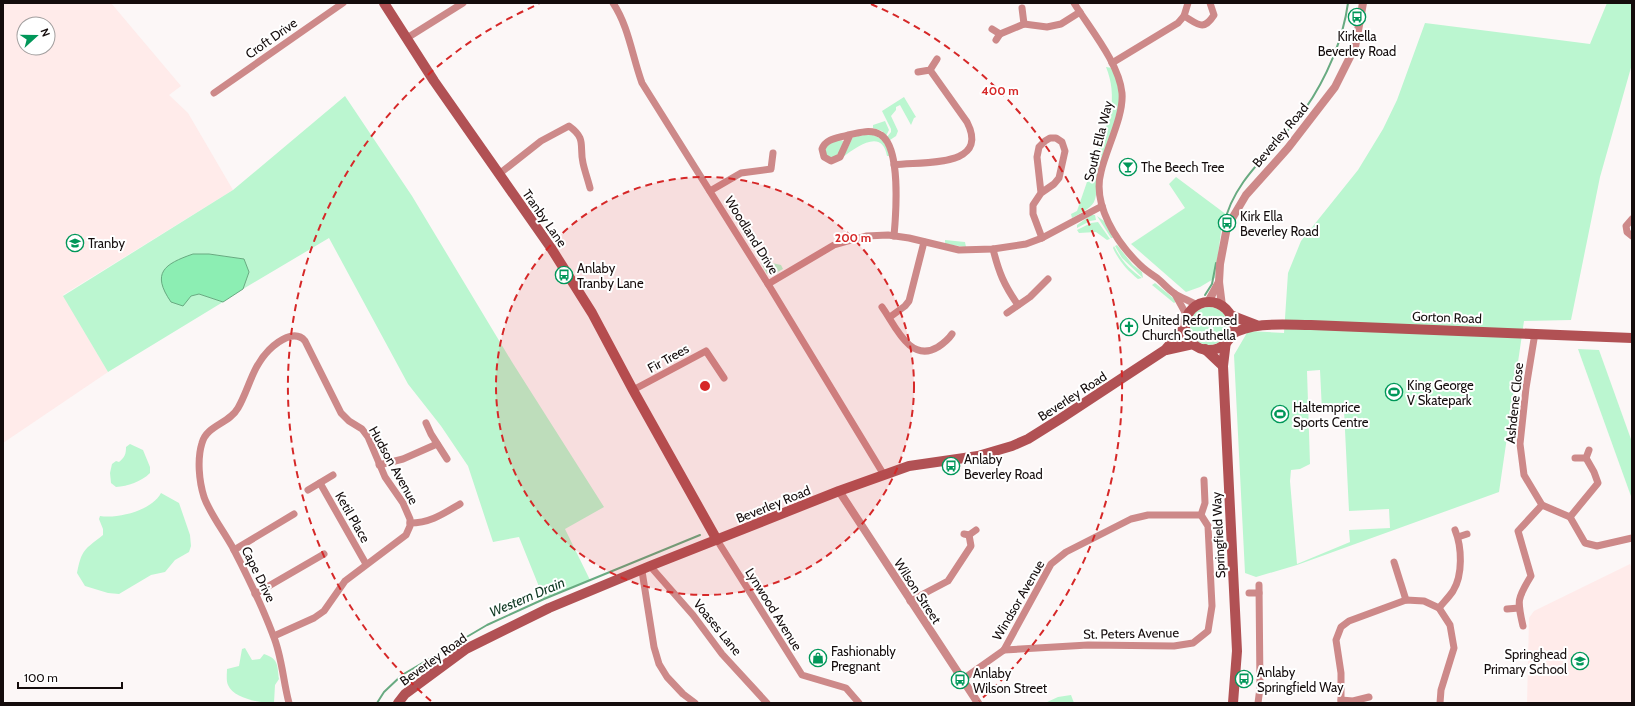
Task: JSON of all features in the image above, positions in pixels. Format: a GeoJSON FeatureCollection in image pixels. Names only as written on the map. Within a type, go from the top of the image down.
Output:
{"type":"FeatureCollection","features":[{"type":"Feature","properties":{"kind":"main road","name":"Tranby Lane"},"geometry":{"type":"LineString","coordinates":[[384,3],[434,81],[551,248],[592,313],[633,390],[717,540]]}},
{"type":"Feature","properties":{"kind":"main road"},"geometry":{"type":"LineString","coordinates":[[1208,302],[1222,306],[1230,315],[1232,322],[1228,338],[1220,346],[1213,349],[1206,349],[1193,344],[1186,333],[1185,327],[1187,316],[1197,305],[1208,302]]}},
{"type":"Feature","properties":{"kind":"main road","name":"Gorton Road"},"geometry":{"type":"LineString","coordinates":[[1230,315],[1260,326]]}},
{"type":"Feature","properties":{"kind":"main road","name":"Gorton Road"},"geometry":{"type":"LineString","coordinates":[[1228,338],[1241,329],[1260,326],[1311,325],[1632,338]]}},
{"type":"Feature","properties":{"kind":"main road","name":"Beverley Road"},"geometry":{"type":"LineString","coordinates":[[398,703],[405,694],[466,649],[549,608],[646,568],[909,466],[978,456],[1012,446],[1036,435],[1165,350],[1185,327]]}},
{"type":"Feature","properties":{"kind":"main road","name":"Springfield Way"},"geometry":{"type":"LineString","coordinates":[[1228,338],[1223,366],[1237,651],[1232,703]]}},
{"type":"Feature","properties":{"kind":"main road","name":"Beverley Road"},"geometry":{"type":"LineString","coordinates":[[1165,350],[1193,344]]}},
{"type":"Feature","properties":{"kind":"main road"},"geometry":{"type":"LineString","coordinates":[[1206,349],[1223,366]]}},
{"type":"Feature","properties":{"kind":"street","name":"Croft Drive"},"geometry":{"type":"LineString","coordinates":[[214,94],[343,3]]}},
{"type":"Feature","properties":{"kind":"street"},"geometry":{"type":"LineString","coordinates":[[407,38],[463,3]]}},
{"type":"Feature","properties":{"kind":"street","name":"Woodland Drive"},"geometry":{"type":"LineString","coordinates":[[613,3],[620,13],[629,37],[642,83],[768,284],[884,475]]}},
{"type":"Feature","properties":{"kind":"street","name":"South Ella Way"},"geometry":{"type":"LineString","coordinates":[[1074,3],[1112,63],[1119,79],[1122,98],[1121,108],[1099,180],[1098,192],[1102,206],[1109,223],[1131,255],[1140,265],[1175,294],[1197,305]]}},
{"type":"Feature","properties":{"kind":"street"},"geometry":{"type":"LineString","coordinates":[[1112,63],[1178,23],[1184,16],[1188,3]]}},
{"type":"Feature","properties":{"kind":"street"},"geometry":{"type":"LineString","coordinates":[[1184,16],[1194,23],[1204,25],[1208,24],[1214,15],[1210,3]]}},
{"type":"Feature","properties":{"kind":"street","name":"Beverley Road"},"geometry":{"type":"LineString","coordinates":[[1222,306],[1219,282],[1220,264],[1227,227],[1246,195],[1288,148],[1335,87],[1355,47],[1363,3]]}},
{"type":"Feature","properties":{"kind":"street"},"geometry":{"type":"LineString","coordinates":[[1022,8],[1024,24]]}},
{"type":"Feature","properties":{"kind":"street"},"geometry":{"type":"LineString","coordinates":[[992,29],[998,37],[1024,24],[1047,27],[1061,24],[1080,12]]}},
{"type":"Feature","properties":{"kind":"street"},"geometry":{"type":"LineString","coordinates":[[930,70],[936,59]]}},
{"type":"Feature","properties":{"kind":"street"},"geometry":{"type":"LineString","coordinates":[[918,72],[930,70]]}},
{"type":"Feature","properties":{"kind":"street"},"geometry":{"type":"LineString","coordinates":[[894,165],[950,160],[960,157],[970,146],[972,138],[969,125],[930,70]]}},
{"type":"Feature","properties":{"kind":"street"},"geometry":{"type":"LineString","coordinates":[[499,174],[541,141],[569,126],[578,132],[582,146],[582,162],[590,188]]}},
{"type":"Feature","properties":{"kind":"street"},"geometry":{"type":"LineString","coordinates":[[850,135],[865,131],[880,134],[889,143],[894,165],[897,208],[894,236]]}},
{"type":"Feature","properties":{"kind":"street"},"geometry":{"type":"LineString","coordinates":[[1041,193],[1037,157],[1039,147],[1050,138],[1056,138],[1062,142],[1065,151],[1059,178],[1054,184],[1041,193],[1033,205],[1033,214],[1042,238]]}},
{"type":"Feature","properties":{"kind":"street"},"geometry":{"type":"LineString","coordinates":[[710,191],[742,173],[771,169],[773,153]]}},
{"type":"Feature","properties":{"kind":"street"},"geometry":{"type":"LineString","coordinates":[[768,284],[834,245],[866,236],[894,236],[909,238],[959,250],[993,249],[1026,244],[1042,238],[1102,206]]}},
{"type":"Feature","properties":{"kind":"street"},"geometry":{"type":"LineString","coordinates":[[1632,219],[1626,226],[1628,232],[1632,236]]}},
{"type":"Feature","properties":{"kind":"street"},"geometry":{"type":"LineString","coordinates":[[890,317],[905,306],[909,301],[924,242]]}},
{"type":"Feature","properties":{"kind":"street"},"geometry":{"type":"LineString","coordinates":[[993,249],[1004,285],[1018,305]]}},
{"type":"Feature","properties":{"kind":"street"},"geometry":{"type":"LineString","coordinates":[[1007,313],[1030,297],[1048,279]]}},
{"type":"Feature","properties":{"kind":"street","name":"Beverley Road"},"geometry":{"type":"LineString","coordinates":[[1208,302],[1219,282]]}},
{"type":"Feature","properties":{"kind":"street","name":"South Ella Way"},"geometry":{"type":"LineString","coordinates":[[1175,294],[1187,316]]}},
{"type":"Feature","properties":{"kind":"street"},"geometry":{"type":"LineString","coordinates":[[882,307],[890,317],[899,334],[913,348],[922,352],[931,351],[951,340]]}},
{"type":"Feature","properties":{"kind":"street","name":"Ashdene Close"},"geometry":{"type":"LineString","coordinates":[[1535,333],[1526,388],[1520,444],[1524,476],[1542,505]]}},
{"type":"Feature","properties":{"kind":"street","name":"Cape Drive"},"geometry":{"type":"LineString","coordinates":[[289,703],[274,636],[234,550],[204,497],[198,460],[202,443],[207,433],[228,420],[234,414],[240,405],[252,373],[274,345],[287,337],[296,336],[305,341],[341,413]]}},
{"type":"Feature","properties":{"kind":"street","name":"Fir Trees"},"geometry":{"type":"LineString","coordinates":[[633,390],[706,351],[724,378]]}},
{"type":"Feature","properties":{"kind":"street","name":"Hudson Avenue"},"geometry":{"type":"LineString","coordinates":[[274,636],[314,618],[324,611],[339,588],[366,564],[406,535],[410,523],[410,519],[403,503],[388,483],[366,433],[341,413]]}},
{"type":"Feature","properties":{"kind":"street"},"geometry":{"type":"LineString","coordinates":[[426,423],[447,459]]}},
{"type":"Feature","properties":{"kind":"street"},"geometry":{"type":"LineString","coordinates":[[379,465],[409,456],[437,444]]}},
{"type":"Feature","properties":{"kind":"street"},"geometry":{"type":"LineString","coordinates":[[1586,458],[1590,450]]}},
{"type":"Feature","properties":{"kind":"street"},"geometry":{"type":"LineString","coordinates":[[1575,458],[1586,458]]}},
{"type":"Feature","properties":{"kind":"street"},"geometry":{"type":"LineString","coordinates":[[1570,517],[1598,483],[1586,458]]}},
{"type":"Feature","properties":{"kind":"street","name":"Ketil Place"},"geometry":{"type":"LineString","coordinates":[[308,490],[333,475]]}},
{"type":"Feature","properties":{"kind":"street"},"geometry":{"type":"LineString","coordinates":[[1202,515],[1205,503],[1204,480]]}},
{"type":"Feature","properties":{"kind":"street","name":"Ketil Place"},"geometry":{"type":"LineString","coordinates":[[320,483],[366,564]]}},
{"type":"Feature","properties":{"kind":"street","name":"Wilson Street"},"geometry":{"type":"LineString","coordinates":[[839,492],[978,703]]}},
{"type":"Feature","properties":{"kind":"street"},"geometry":{"type":"LineString","coordinates":[[410,523],[430,521],[460,504]]}},
{"type":"Feature","properties":{"kind":"street"},"geometry":{"type":"LineString","coordinates":[[1523,626],[1519,608],[1520,594],[1534,576],[1518,531],[1542,505],[1570,517],[1581,537],[1590,545],[1603,545],[1632,538]]}},
{"type":"Feature","properties":{"kind":"street"},"geometry":{"type":"LineString","coordinates":[[234,550],[294,514]]}},
{"type":"Feature","properties":{"kind":"street","name":"Windsor Avenue"},"geometry":{"type":"LineString","coordinates":[[963,679],[1004,650],[1051,564],[1066,552],[1131,520],[1148,515],[1202,515]]}},
{"type":"Feature","properties":{"kind":"street","name":"St. Peters Avenue"},"geometry":{"type":"LineString","coordinates":[[1004,650],[1088,645],[1174,646],[1193,643],[1208,631],[1212,606],[1208,526],[1202,515]]}},
{"type":"Feature","properties":{"kind":"street"},"geometry":{"type":"LineString","coordinates":[[910,601],[948,581],[971,546],[970,533]]}},
{"type":"Feature","properties":{"kind":"street"},"geometry":{"type":"LineString","coordinates":[[1439,608],[1454,590],[1461,568],[1456,533],[1467,534]]}},
{"type":"Feature","properties":{"kind":"street","name":"Lynwood Avenue"},"geometry":{"type":"LineString","coordinates":[[717,540],[802,675],[846,688],[859,703]]}},
{"type":"Feature","properties":{"kind":"street"},"geometry":{"type":"LineString","coordinates":[[255,594],[324,554]]}},
{"type":"Feature","properties":{"kind":"street"},"geometry":{"type":"LineString","coordinates":[[1394,560],[1406,600]]}},
{"type":"Feature","properties":{"kind":"street"},"geometry":{"type":"LineString","coordinates":[[646,568],[654,648],[659,664],[682,694],[694,703]]}},
{"type":"Feature","properties":{"kind":"street","name":"Voases Lane"},"geometry":{"type":"LineString","coordinates":[[646,568],[693,615],[722,654],[767,703]]}},
{"type":"Feature","properties":{"kind":"street"},"geometry":{"type":"LineString","coordinates":[[1249,593],[1259,589],[1260,680],[1258,703]]}},
{"type":"Feature","properties":{"kind":"street"},"geometry":{"type":"LineString","coordinates":[[1369,697],[1353,701],[1341,701],[1341,673],[1336,640],[1340,628],[1349,621],[1406,600],[1424,601],[1439,608],[1450,625],[1454,648],[1441,690],[1440,703]]}},
{"type":"Feature","properties":{"kind":"street"},"geometry":{"type":"LineString","coordinates":[[1507,610],[1519,608]]}},
{"type":"Feature","properties":{"kind":"shaded area","name":"Tranby"},"geometry":{"type":"Polygon","coordinates":[[[3,3],[111,3],[181,86],[169,95],[188,113],[233,190],[63,295],[108,372],[3,443],[3,3]]]}},
{"type":"Feature","properties":{"kind":"shaded area"},"geometry":{"type":"Polygon","coordinates":[[[1607,3],[1632,3],[1632,64],[1600,177],[1571,320],[1524,321],[1499,492],[1297,565],[1256,577],[1245,573],[1234,355],[1248,331],[1284,333],[1288,273],[1301,241],[1358,170],[1383,129],[1397,100],[1425,23],[1590,44],[1607,3]],[[1320,370],[1307,371],[1310,464],[1300,469],[1291,470],[1290,481],[1297,564],[1350,542],[1349,530],[1390,528],[1389,509],[1349,511],[1344,410],[1322,411],[1320,370]]]}},
{"type":"Feature","properties":{"kind":"shaded area"},"geometry":{"type":"Polygon","coordinates":[[[1106,67],[1112,68],[1118,84],[1120,97],[1119,110],[1097,174],[1096,196],[1094,202],[1087,209],[1072,218],[1071,214],[1077,211],[1111,112],[1112,89],[1106,67]]]}},
{"type":"Feature","properties":{"kind":"shaded area"},"geometry":{"type":"Polygon","coordinates":[[[345,96],[412,196],[512,362],[604,507],[565,529],[590,580],[544,599],[519,537],[493,542],[468,466],[441,426],[408,384],[329,238],[243,289],[249,272],[243,259],[209,254],[191,296],[199,294],[223,302],[108,372],[63,296],[233,190],[345,96]]]}},
{"type":"Feature","properties":{"kind":"shaded area"},"geometry":{"type":"Polygon","coordinates":[[[904,97],[916,117],[911,125],[900,105],[896,107],[896,110],[891,116],[898,131],[896,136],[890,140],[887,137],[891,132],[891,129],[882,111],[904,97]]]}},
{"type":"Feature","properties":{"kind":"shaded area"},"geometry":{"type":"Polygon","coordinates":[[[885,121],[889,130],[886,136],[882,131],[873,128],[873,125],[885,121]]]}},
{"type":"Feature","properties":{"kind":"shaded area"},"geometry":{"type":"Polygon","coordinates":[[[870,134],[883,142],[887,147],[890,156],[887,156],[880,143],[875,141],[862,145],[843,157],[853,137],[870,134]]]}},
{"type":"Feature","properties":{"kind":"shaded area"},"geometry":{"type":"Polygon","coordinates":[[[839,140],[843,141],[840,152],[836,156],[832,157],[825,155],[827,146],[839,140]]]}},
{"type":"Feature","properties":{"kind":"shaded area"},"geometry":{"type":"Polygon","coordinates":[[[1176,177],[1227,215],[1222,224],[1215,278],[1200,287],[1186,292],[1131,244],[1185,208],[1169,184],[1176,177]]]}},
{"type":"Feature","properties":{"kind":"shaded area"},"geometry":{"type":"Polygon","coordinates":[[[1091,215],[1095,215],[1096,220],[1090,221],[1077,228],[1077,225],[1091,215]]]}},
{"type":"Feature","properties":{"kind":"shaded area"},"geometry":{"type":"Polygon","coordinates":[[[1097,216],[1104,221],[1113,238],[1111,238],[1097,216]]]}},
{"type":"Feature","properties":{"kind":"shaded area"},"geometry":{"type":"Polygon","coordinates":[[[1098,222],[1110,239],[1107,240],[1096,232],[1079,233],[1077,230],[1091,223],[1098,222]]]}},
{"type":"Feature","properties":{"kind":"shaded area"},"geometry":{"type":"Polygon","coordinates":[[[945,240],[965,242],[966,247],[945,244],[945,240]]]}},
{"type":"Feature","properties":{"kind":"shaded area"},"geometry":{"type":"Polygon","coordinates":[[[1117,245],[1133,265],[1142,272],[1143,278],[1122,258],[1115,246],[1117,245]]]}},
{"type":"Feature","properties":{"kind":"shaded area"},"geometry":{"type":"Polygon","coordinates":[[[1114,246],[1126,264],[1142,278],[1138,279],[1130,272],[1115,253],[1113,248],[1114,246]]]}},
{"type":"Feature","properties":{"kind":"shaded area"},"geometry":{"type":"Polygon","coordinates":[[[193,254],[209,254],[244,259],[249,272],[243,289],[223,302],[199,294],[191,296],[183,306],[171,302],[162,284],[164,271],[168,266],[193,254]]]}},
{"type":"Feature","properties":{"kind":"shaded area"},"geometry":{"type":"Polygon","coordinates":[[[763,261],[781,265],[783,269],[772,275],[767,274],[761,263],[763,261]]]}},
{"type":"Feature","properties":{"kind":"shaded area"},"geometry":{"type":"Polygon","coordinates":[[[1155,283],[1177,301],[1174,303],[1152,285],[1155,283]]]}},
{"type":"Feature","properties":{"kind":"shaded area"},"geometry":{"type":"Polygon","coordinates":[[[1209,307],[1219,310],[1225,316],[1228,326],[1225,336],[1219,342],[1209,345],[1199,342],[1193,336],[1190,326],[1193,316],[1199,310],[1209,307]]]}},
{"type":"Feature","properties":{"kind":"shaded area"},"geometry":{"type":"Polygon","coordinates":[[[1578,349],[1599,350],[1632,442],[1632,499],[1578,349]]]}},
{"type":"Feature","properties":{"kind":"shaded area"},"geometry":{"type":"Polygon","coordinates":[[[130,444],[143,450],[150,467],[150,473],[143,479],[134,483],[116,487],[111,483],[110,473],[112,464],[123,459],[126,447],[130,444]]]}},
{"type":"Feature","properties":{"kind":"shaded area"},"geometry":{"type":"Polygon","coordinates":[[[161,493],[179,503],[190,535],[191,546],[189,552],[175,560],[165,572],[151,575],[119,594],[108,593],[85,586],[77,573],[80,559],[82,554],[103,535],[103,529],[99,519],[100,516],[108,517],[125,515],[143,509],[157,499],[161,493]]]}},
{"type":"Feature","properties":{"kind":"shaded area","name":"Springhead Primary School"},"geometry":{"type":"Polygon","coordinates":[[[1630,564],[1632,569],[1632,703],[1527,703],[1529,618],[1534,611],[1630,564]]]}},
{"type":"Feature","properties":{"kind":"shaded area"},"geometry":{"type":"Polygon","coordinates":[[[245,648],[252,660],[260,659],[264,654],[275,660],[279,679],[275,685],[274,703],[255,701],[242,697],[231,690],[228,685],[227,669],[239,666],[242,649],[245,648]]]}},
{"type":"Feature","properties":{"kind":"shaded area"},"geometry":{"type":"Polygon","coordinates":[[[1071,695],[1074,703],[1045,703],[1058,697],[1071,695]]]}},
{"type":"Feature","properties":{"kind":"waterway"},"geometry":{"type":"LineString","coordinates":[[1224,225],[1229,208],[1246,178],[1294,123],[1320,85],[1338,45],[1346,17],[1348,3]]}},
{"type":"Feature","properties":{"kind":"waterway"},"geometry":{"type":"LineString","coordinates":[[1205,295],[1212,284],[1216,263]]}},
{"type":"Feature","properties":{"kind":"waterway","name":"Western Drain"},"geometry":{"type":"LineString","coordinates":[[377,703],[384,692],[402,675],[487,625],[544,599],[700,535]]}},
{"type":"Feature","properties":{"kind":"place","name":"Kirkella Beverley Road"},"geometry":{"type":"Point","coordinates":[1357,17]}},
{"type":"Feature","properties":{"kind":"place","name":"The Beech Tree"},"geometry":{"type":"Point","coordinates":[1128,167]}},
{"type":"Feature","properties":{"kind":"place","name":"Kirk Ella Beverley Road"},"geometry":{"type":"Point","coordinates":[1227,223]}},
{"type":"Feature","properties":{"kind":"place","name":"Tranby"},"geometry":{"type":"Point","coordinates":[75,243]}},
{"type":"Feature","properties":{"kind":"place","name":"Anlaby Tranby Lane"},"geometry":{"type":"Point","coordinates":[564,275]}},
{"type":"Feature","properties":{"kind":"place","name":"United Reformed Church Southella"},"geometry":{"type":"Point","coordinates":[1129,327]}},
{"type":"Feature","properties":{"kind":"place","name":"King George V Skatepark"},"geometry":{"type":"Point","coordinates":[1394,392]}},
{"type":"Feature","properties":{"kind":"place","name":"Haltemprice Sports Centre"},"geometry":{"type":"Point","coordinates":[1280,414]}},
{"type":"Feature","properties":{"kind":"place","name":"Anlaby Beverley Road"},"geometry":{"type":"Point","coordinates":[951,466]}},
{"type":"Feature","properties":{"kind":"place","name":"Fashionably Pregnant"},"geometry":{"type":"Point","coordinates":[818,658]}},
{"type":"Feature","properties":{"kind":"place","name":"Springhead Primary School"},"geometry":{"type":"Point","coordinates":[1580,661]}},
{"type":"Feature","properties":{"kind":"place","name":"Anlaby Springfield Way"},"geometry":{"type":"Point","coordinates":[1244,679]}},
{"type":"Feature","properties":{"kind":"place","name":"Anlaby Wilson Street"},"geometry":{"type":"Point","coordinates":[960,680]}}]}
